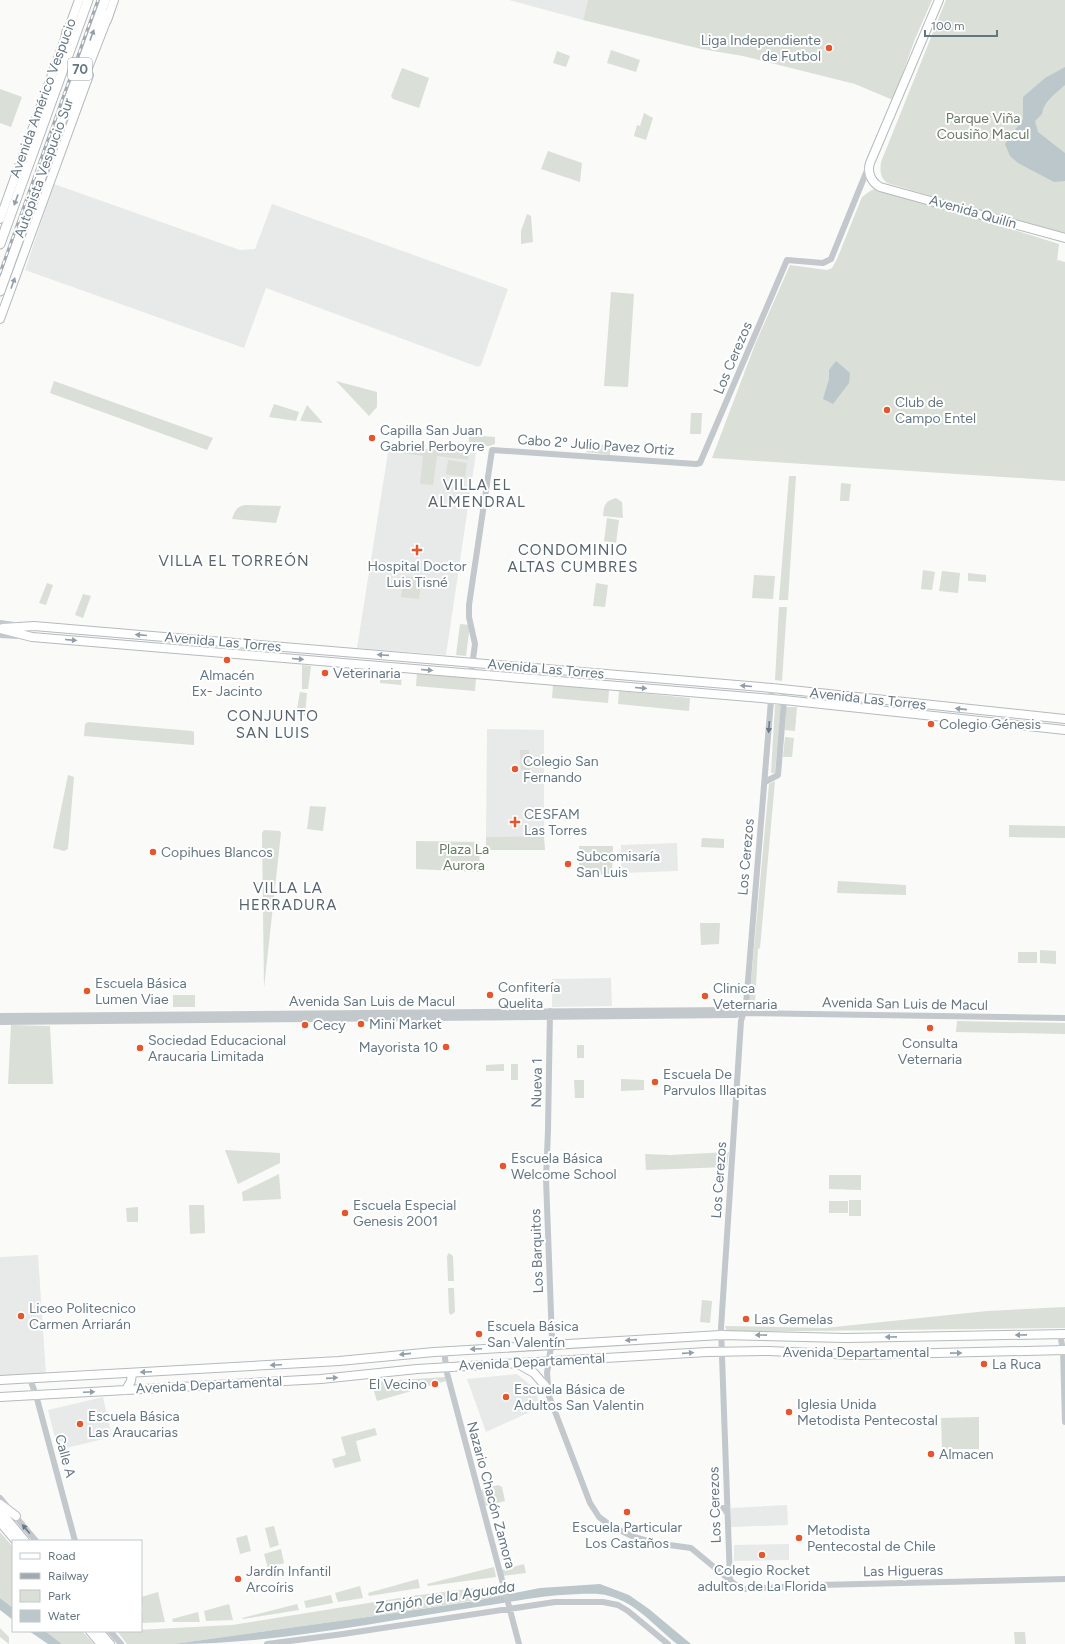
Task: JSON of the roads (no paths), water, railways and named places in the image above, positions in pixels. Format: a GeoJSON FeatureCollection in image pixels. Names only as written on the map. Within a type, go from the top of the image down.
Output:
{"type":"FeatureCollection","features":[{"type":"Feature","properties":{"kind":"highway","name":"Autopista Vespucio Sur"},"geometry":{"type":"LineString","coordinates":[[0,244],[88,0]]}},
{"type":"Feature","properties":{"kind":"highway","name":"Autopista Vespucio Sur"},"geometry":{"type":"LineString","coordinates":[[0,291],[105,0]]}},
{"type":"Feature","properties":{"kind":"highway"},"geometry":{"type":"LineString","coordinates":[[56,137],[80,91],[108,15]]}},
{"type":"Feature","properties":{"kind":"highway"},"geometry":{"type":"LineString","coordinates":[[57,84],[67,31]]}},
{"type":"Feature","properties":{"kind":"main road","name":"Avenida Américo Vespucio"},"geometry":{"type":"LineString","coordinates":[[0,219],[79,0]]}},
{"type":"Feature","properties":{"kind":"main road"},"geometry":{"type":"LineString","coordinates":[[0,319],[95,60],[114,0]]}},
{"type":"Feature","properties":{"kind":"main road"},"geometry":{"type":"LineString","coordinates":[[875,180],[869,167],[940,0]]}},
{"type":"Feature","properties":{"kind":"main road"},"geometry":{"type":"LineString","coordinates":[[874,155],[873,167],[875,180]]}},
{"type":"Feature","properties":{"kind":"main road"},"geometry":{"type":"LineString","coordinates":[[863,182],[875,180]]}},
{"type":"Feature","properties":{"kind":"main road","name":"Avenida Quilín"},"geometry":{"type":"LineString","coordinates":[[875,180],[890,189],[1062,238]]}},
{"type":"Feature","properties":{"kind":"main road","name":"Avenida Las Torres"},"geometry":{"type":"LineString","coordinates":[[0,629],[26,626],[772,688],[1065,719]]}},
{"type":"Feature","properties":{"kind":"main road","name":"Avenida Las Torres"},"geometry":{"type":"LineString","coordinates":[[0,629],[32,637],[784,700],[1065,730]]}},
{"type":"Feature","properties":{"kind":"main road"},"geometry":{"type":"LineString","coordinates":[[99,643],[96,637],[101,632]]}},
{"type":"Feature","properties":{"kind":"main road"},"geometry":{"type":"LineString","coordinates":[[359,664],[360,654]]}},
{"type":"Feature","properties":{"kind":"main road"},"geometry":{"type":"LineString","coordinates":[[538,680],[537,674],[539,669]]}},
{"type":"Feature","properties":{"kind":"main road"},"geometry":{"type":"LineString","coordinates":[[621,686],[624,681],[622,676]]}},
{"type":"Feature","properties":{"kind":"main road","name":"Avenida Departamental"},"geometry":{"type":"LineString","coordinates":[[0,1380],[339,1361],[444,1351],[721,1335],[846,1338],[1062,1334]]}},
{"type":"Feature","properties":{"kind":"main road","name":"Avenida Departamental"},"geometry":{"type":"LineString","coordinates":[[0,1397],[321,1379],[445,1367],[721,1352],[769,1351],[855,1355],[1064,1350]]}},
{"type":"Feature","properties":{"kind":"main road"},"geometry":{"type":"LineString","coordinates":[[518,1364],[534,1373],[547,1388]]}},
{"type":"Feature","properties":{"kind":"main road"},"geometry":{"type":"LineString","coordinates":[[126,1390],[131,1381],[132,1373]]}},
{"type":"Feature","properties":{"kind":"main road"},"geometry":{"type":"LineString","coordinates":[[0,1504],[16,1516]]}},
{"type":"Feature","properties":{"kind":"main road"},"geometry":{"type":"LineString","coordinates":[[0,1511],[24,1540]]}},
{"type":"Feature","properties":{"kind":"main road"},"geometry":{"type":"LineString","coordinates":[[0,1522],[15,1540]]}},
{"type":"Feature","properties":{"kind":"main road"},"geometry":{"type":"LineString","coordinates":[[91,1632],[101,1644]]}},
{"type":"Feature","properties":{"kind":"main road"},"geometry":{"type":"LineString","coordinates":[[100,1632],[110,1644]]}},
{"type":"Feature","properties":{"kind":"street"},"geometry":{"type":"LineString","coordinates":[[859,190],[869,167]]}},
{"type":"Feature","properties":{"kind":"street"},"geometry":{"type":"LineString","coordinates":[[859,190],[875,180]]}},
{"type":"Feature","properties":{"kind":"street","name":"Los Cerezos"},"geometry":{"type":"LineString","coordinates":[[699,463],[787,260],[823,263],[829,261],[859,190]]}},
{"type":"Feature","properties":{"kind":"street","name":"Cabo 2º Julio Pavez Ortiz"},"geometry":{"type":"LineString","coordinates":[[472,663],[475,640],[470,622],[469,605],[492,450],[699,463]]}},
{"type":"Feature","properties":{"kind":"street","name":"Avenida Las Torres"},"geometry":{"type":"LineString","coordinates":[[0,623],[26,626]]}},
{"type":"Feature","properties":{"kind":"street","name":"Avenida Las Torres"},"geometry":{"type":"LineString","coordinates":[[0,635],[32,637]]}},
{"type":"Feature","properties":{"kind":"street"},"geometry":{"type":"LineString","coordinates":[[471,674],[472,663]]}},
{"type":"Feature","properties":{"kind":"street","name":"Los Cerezos"},"geometry":{"type":"LineString","coordinates":[[730,1581],[721,1335],[741,1021],[744,1013],[772,688]]}},
{"type":"Feature","properties":{"kind":"street"},"geometry":{"type":"LineString","coordinates":[[765,782],[778,775],[785,690]]}},
{"type":"Feature","properties":{"kind":"street","name":"Avenida San Luis de Macul"},"geometry":{"type":"LineString","coordinates":[[0,1022],[738,1010],[744,1013],[1065,1018]]}},
{"type":"Feature","properties":{"kind":"street","name":"Avenida San Luis de Macul"},"geometry":{"type":"LineString","coordinates":[[0,1016],[550,1014]]}},
{"type":"Feature","properties":{"kind":"street","name":"Nueva 1"},"geometry":{"type":"LineString","coordinates":[[547,1155],[550,1014]]}},
{"type":"Feature","properties":{"kind":"street","name":"Los Barquitos"},"geometry":{"type":"LineString","coordinates":[[547,1155],[546,1179],[551,1345],[548,1362],[547,1388]]}},
{"type":"Feature","properties":{"kind":"street"},"geometry":{"type":"LineString","coordinates":[[1062,1334],[1064,1350],[1065,1422]]}},
{"type":"Feature","properties":{"kind":"street","name":"Nazario Chacón Zamora"},"geometry":{"type":"LineString","coordinates":[[444,1351],[445,1367],[518,1644]]}},
{"type":"Feature","properties":{"kind":"street","name":"Calle A"},"geometry":{"type":"LineString","coordinates":[[30,1379],[36,1395],[75,1540]]}},
{"type":"Feature","properties":{"kind":"street"},"geometry":{"type":"LineString","coordinates":[[547,1388],[590,1503],[599,1517],[615,1528],[641,1540],[691,1548],[730,1581]]}},
{"type":"Feature","properties":{"kind":"street"},"geometry":{"type":"LineString","coordinates":[[0,1498],[35,1540]]}},
{"type":"Feature","properties":{"kind":"street"},"geometry":{"type":"LineString","coordinates":[[716,1508],[724,1508],[727,1513]]}},
{"type":"Feature","properties":{"kind":"street"},"geometry":{"type":"LineString","coordinates":[[718,1571],[724,1571],[729,1566]]}},
{"type":"Feature","properties":{"kind":"street","name":"Las Higueras"},"geometry":{"type":"LineString","coordinates":[[730,1581],[742,1589],[819,1584],[1065,1578]]}},
{"type":"Feature","properties":{"kind":"street"},"geometry":{"type":"LineString","coordinates":[[267,1644],[343,1634],[509,1606],[555,1602],[608,1603],[628,1611],[668,1644]]}},
{"type":"Feature","properties":{"kind":"street"},"geometry":{"type":"LineString","coordinates":[[111,1632],[121,1644]]}},
{"type":"Feature","properties":{"kind":"water"},"geometry":{"type":"Polygon","coordinates":[[[1065,67],[1065,85],[1047,102],[1042,114],[1035,121],[1038,132],[1065,153],[1065,181],[1054,182],[1018,163],[1010,156],[1005,144],[1023,119],[1023,97],[1045,78],[1065,67]]]}},
{"type":"Feature","properties":{"kind":"water"},"geometry":{"type":"Polygon","coordinates":[[[836,361],[850,373],[849,383],[833,404],[823,399],[829,379],[829,370],[836,361]]]}},
{"type":"Feature","properties":{"kind":"water"},"geometry":{"type":"Polygon","coordinates":[[[600,1584],[629,1595],[649,1609],[691,1644],[677,1644],[645,1616],[619,1599],[605,1595],[590,1594],[528,1599],[287,1636],[211,1643],[174,1644],[474,1601],[540,1588],[600,1584]]]}},
{"type":"Feature","properties":{"kind":"water"},"geometry":{"type":"Polygon","coordinates":[[[0,1598],[12,1607],[12,1619],[0,1610],[0,1598]]]}},
{"type":"Feature","properties":{"kind":"water"},"geometry":{"type":"Polygon","coordinates":[[[30,1632],[46,1632],[62,1644],[48,1644],[30,1632]]]}},
{"type":"Feature","properties":{"kind":"railway"},"geometry":{"type":"LineString","coordinates":[[0,273],[98,0]]}},
{"type":"Feature","properties":{"kind":"place","name":"Liga Independiente de Futbol"},"geometry":{"type":"Point","coordinates":[829,48]}},
{"type":"Feature","properties":{"kind":"place","name":"Club de Campo Entel"},"geometry":{"type":"Point","coordinates":[887,410]}},
{"type":"Feature","properties":{"kind":"place","name":"Capilla San Juan Gabriel Perboyre"},"geometry":{"type":"Point","coordinates":[372,438]}},
{"type":"Feature","properties":{"kind":"place","name":"Hospital Doctor Luis Tisné"},"geometry":{"type":"Point","coordinates":[417,550]}},
{"type":"Feature","properties":{"kind":"place","name":"Almacén Ex- Jacinto"},"geometry":{"type":"Point","coordinates":[227,660]}},
{"type":"Feature","properties":{"kind":"place","name":"Veterinaria"},"geometry":{"type":"Point","coordinates":[325,673]}},
{"type":"Feature","properties":{"kind":"place","name":"Colegio Génesis"},"geometry":{"type":"Point","coordinates":[931,724]}},
{"type":"Feature","properties":{"kind":"place","name":"Colegio San Fernando"},"geometry":{"type":"Point","coordinates":[515,769]}},
{"type":"Feature","properties":{"kind":"place","name":"CESFAM Las Torres"},"geometry":{"type":"Point","coordinates":[515,822]}},
{"type":"Feature","properties":{"kind":"place","name":"Copihues Blancos"},"geometry":{"type":"Point","coordinates":[153,852]}},
{"type":"Feature","properties":{"kind":"place","name":"Subcomisaría San Luis"},"geometry":{"type":"Point","coordinates":[568,864]}},
{"type":"Feature","properties":{"kind":"place","name":"Escuela Básica Lumen Viae"},"geometry":{"type":"Point","coordinates":[87,991]}},
{"type":"Feature","properties":{"kind":"place","name":"Confitería Quelita"},"geometry":{"type":"Point","coordinates":[490,995]}},
{"type":"Feature","properties":{"kind":"place","name":"Clinica Veternaria"},"geometry":{"type":"Point","coordinates":[705,996]}},
{"type":"Feature","properties":{"kind":"place","name":"Mini Market"},"geometry":{"type":"Point","coordinates":[361,1024]}},
{"type":"Feature","properties":{"kind":"place","name":"Cecy"},"geometry":{"type":"Point","coordinates":[305,1025]}},
{"type":"Feature","properties":{"kind":"place","name":"Consulta Veternaria"},"geometry":{"type":"Point","coordinates":[930,1028]}},
{"type":"Feature","properties":{"kind":"place","name":"Mayorista 10"},"geometry":{"type":"Point","coordinates":[446,1047]}},
{"type":"Feature","properties":{"kind":"place","name":"Sociedad Educacional Araucaria Limitada"},"geometry":{"type":"Point","coordinates":[140,1048]}},
{"type":"Feature","properties":{"kind":"place","name":"Escuela De Parvulos Illapitas"},"geometry":{"type":"Point","coordinates":[655,1082]}},
{"type":"Feature","properties":{"kind":"place","name":"Escuela Básica Welcome School"},"geometry":{"type":"Point","coordinates":[503,1166]}},
{"type":"Feature","properties":{"kind":"place","name":"Escuela Especial Genesis 2001"},"geometry":{"type":"Point","coordinates":[345,1213]}},
{"type":"Feature","properties":{"kind":"place","name":"Liceo Politecnico Carmen Arriarán"},"geometry":{"type":"Point","coordinates":[21,1316]}},
{"type":"Feature","properties":{"kind":"place","name":"Las Gemelas"},"geometry":{"type":"Point","coordinates":[746,1319]}},
{"type":"Feature","properties":{"kind":"place","name":"Escuela Básica San Valentín"},"geometry":{"type":"Point","coordinates":[479,1334]}},
{"type":"Feature","properties":{"kind":"place","name":"La Ruca"},"geometry":{"type":"Point","coordinates":[984,1364]}},
{"type":"Feature","properties":{"kind":"place","name":"El Vecino"},"geometry":{"type":"Point","coordinates":[435,1384]}},
{"type":"Feature","properties":{"kind":"place","name":"Escuela Básica de Adultos San Valentin"},"geometry":{"type":"Point","coordinates":[506,1397]}},
{"type":"Feature","properties":{"kind":"place","name":"Iglesia Unida Metodista Pentecostal"},"geometry":{"type":"Point","coordinates":[789,1412]}},
{"type":"Feature","properties":{"kind":"place","name":"Escuela Básica Las Araucarias"},"geometry":{"type":"Point","coordinates":[80,1424]}},
{"type":"Feature","properties":{"kind":"place","name":"Almacen"},"geometry":{"type":"Point","coordinates":[931,1454]}},
{"type":"Feature","properties":{"kind":"place","name":"Escuela Particular Los Castaños"},"geometry":{"type":"Point","coordinates":[627,1512]}},
{"type":"Feature","properties":{"kind":"place","name":"Metodista Pentecostal de Chile"},"geometry":{"type":"Point","coordinates":[799,1538]}},
{"type":"Feature","properties":{"kind":"place","name":"Colegio Rocket adultos de La Florida"},"geometry":{"type":"Point","coordinates":[762,1555]}},
{"type":"Feature","properties":{"kind":"place","name":"Jardín Infantil Arcoíris"},"geometry":{"type":"Point","coordinates":[238,1579]}},
{"type":"Feature","properties":{"kind":"district","name":"VILLA EL ALMENDRAL"},"geometry":{"type":"Point","coordinates":[477,494]}},
{"type":"Feature","properties":{"kind":"district","name":"CONDOMINIO ALTAS CUMBRES"},"geometry":{"type":"Point","coordinates":[573,558]}},
{"type":"Feature","properties":{"kind":"district","name":"VILLA EL TORREÓN"},"geometry":{"type":"Point","coordinates":[234,561]}},
{"type":"Feature","properties":{"kind":"district","name":"CONJUNTO SAN LUIS"},"geometry":{"type":"Point","coordinates":[273,724]}},
{"type":"Feature","properties":{"kind":"district","name":"VILLA LA HERRADURA"},"geometry":{"type":"Point","coordinates":[288,896]}},
{"type":"Feature","properties":{"kind":"park label","name":"Parque Viña Cousiño Macul"},"geometry":{"type":"Point","coordinates":[983,126]}},
{"type":"Feature","properties":{"kind":"park label","name":"Plaza La Aurora"},"geometry":{"type":"Point","coordinates":[464,858]}},
{"type":"Feature","properties":{"kind":"water label","name":"Zanjón de la Aguada"},"geometry":{"type":"Point","coordinates":[445,1597]}}]}
